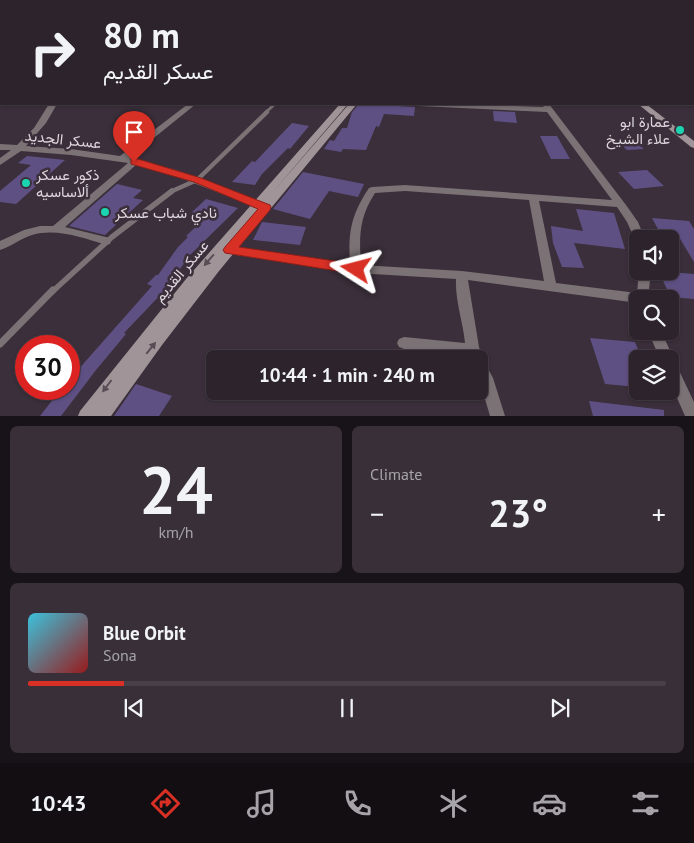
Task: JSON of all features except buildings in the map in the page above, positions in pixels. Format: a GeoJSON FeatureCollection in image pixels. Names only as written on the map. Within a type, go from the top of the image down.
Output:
{"type":"FeatureCollection","features":[{"type":"Feature","properties":{"kind":"street"},"geometry":{"type":"LineString","coordinates":[[0,162],[21,148],[38,131],[52,105]]}},
{"type":"Feature","properties":{"kind":"street"},"geometry":{"type":"LineString","coordinates":[[121,160],[191,105]]}},
{"type":"Feature","properties":{"kind":"street","name":"عسكر القديم"},"geometry":{"type":"LineString","coordinates":[[102,416],[144,356],[230,250],[261,206],[343,105]]}},
{"type":"Feature","properties":{"kind":"street","name":"عسكر القديم"},"geometry":{"type":"LineString","coordinates":[[85,416],[190,282],[320,146],[352,105]]}},
{"type":"Feature","properties":{"kind":"street"},"geometry":{"type":"LineString","coordinates":[[461,105],[547,107],[620,204],[637,230]]}},
{"type":"Feature","properties":{"kind":"street"},"geometry":{"type":"LineString","coordinates":[[643,105],[694,145]]}},
{"type":"Feature","properties":{"kind":"street","name":"عسكر الجديد"},"geometry":{"type":"LineString","coordinates":[[0,147],[134,162],[197,180],[261,206]]}},
{"type":"Feature","properties":{"kind":"street"},"geometry":{"type":"LineString","coordinates":[[57,228],[134,162]]}},
{"type":"Feature","properties":{"kind":"street"},"geometry":{"type":"LineString","coordinates":[[356,269],[353,232],[360,209],[372,190],[405,188],[620,204]]}},
{"type":"Feature","properties":{"kind":"street"},"geometry":{"type":"LineString","coordinates":[[533,197],[550,286]]}},
{"type":"Feature","properties":{"kind":"street"},"geometry":{"type":"LineString","coordinates":[[0,246],[18,235],[39,229],[57,228],[106,241]]}},
{"type":"Feature","properties":{"kind":"street"},"geometry":{"type":"LineString","coordinates":[[230,250],[356,269],[462,275],[629,297]]}},
{"type":"Feature","properties":{"kind":"street"},"geometry":{"type":"LineString","coordinates":[[462,275],[461,288],[471,328],[474,350]]}},
{"type":"Feature","properties":{"kind":"street"},"geometry":{"type":"LineString","coordinates":[[404,343],[449,350]]}},
{"type":"Feature","properties":{"kind":"street"},"geometry":{"type":"LineString","coordinates":[[488,384],[498,416]]}},
{"type":"Feature","properties":{"kind":"street"},"geometry":{"type":"LineString","coordinates":[[679,386],[693,416]]}},
{"type":"Feature","properties":{"kind":"lane"},"geometry":{"type":"LineString","coordinates":[[0,344],[58,284],[106,241],[154,203],[187,183],[197,180],[274,105]]}},
{"type":"Feature","properties":{"kind":"place","name":"عمارة ابو علاء الشيخ"},"geometry":{"type":"Point","coordinates":[680,130]}},
{"type":"Feature","properties":{"kind":"place","name":"ذكور عسكر ألاساسيه"},"geometry":{"type":"Point","coordinates":[26,183]}},
{"type":"Feature","properties":{"kind":"place","name":"نادي شباب عسكر"},"geometry":{"type":"Point","coordinates":[105,212]}},
{"type":"Feature","properties":{"kind":"route"},"geometry":{"type":"LineString","coordinates":[[134,162],[143,163],[197,180],[266,207],[230,250],[356,269]]}}]}
